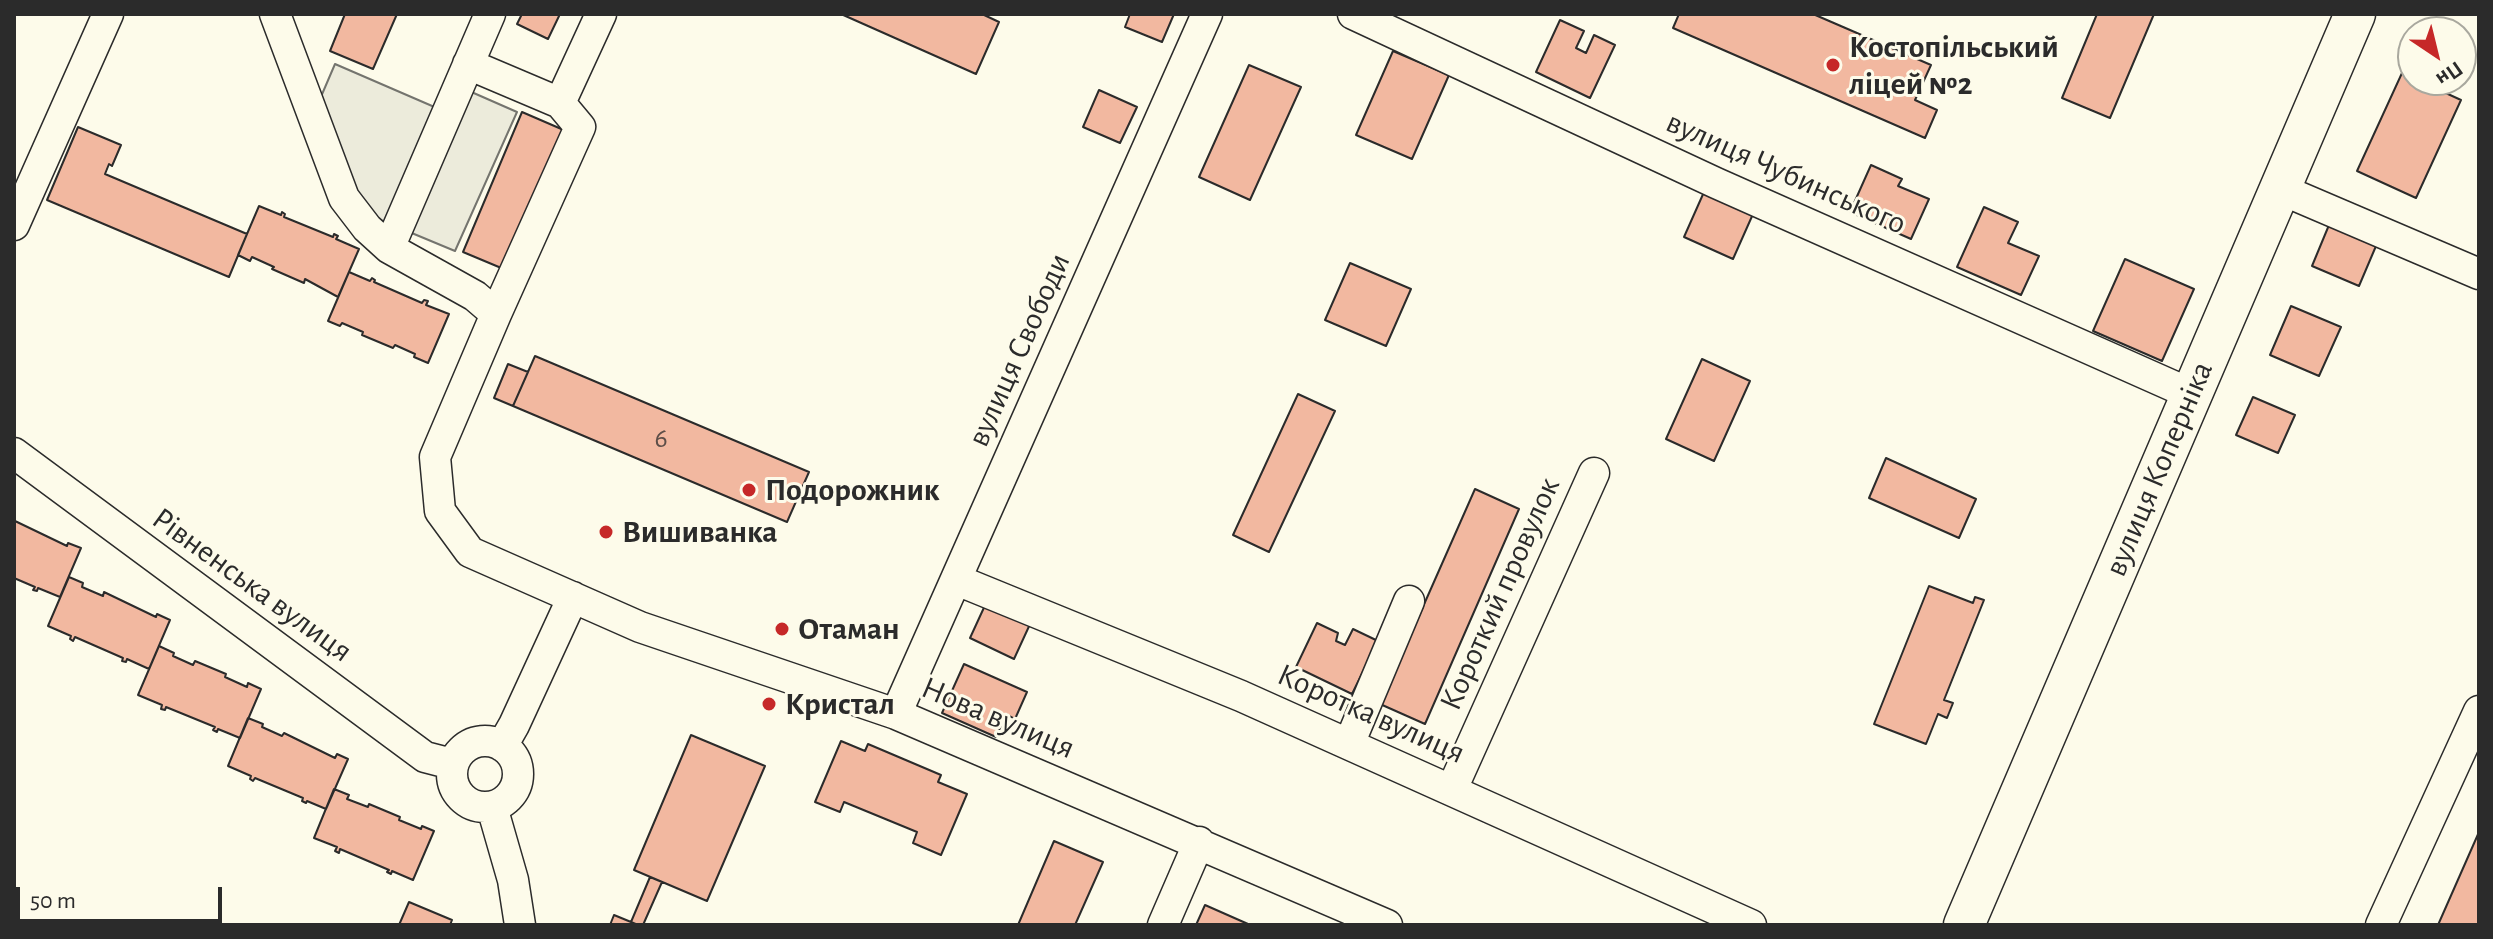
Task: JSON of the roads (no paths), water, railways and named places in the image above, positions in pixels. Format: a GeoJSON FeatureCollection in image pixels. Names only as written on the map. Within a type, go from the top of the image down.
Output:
{"type":"FeatureCollection","features":[{"type":"Feature","properties":{"kind":"main road","name":"вулиця Коперніка"},"geometry":{"type":"LineString","coordinates":[[1964,925],[2355,14]]}},
{"type":"Feature","properties":{"kind":"street"},"geometry":{"type":"LineString","coordinates":[[14,225],[108,14]]}},
{"type":"Feature","properties":{"kind":"street"},"geometry":{"type":"LineString","coordinates":[[275,14],[344,198],[367,228],[389,248],[475,296],[496,314]]}},
{"type":"Feature","properties":{"kind":"street"},"geometry":{"type":"LineString","coordinates":[[389,248],[490,14]]}},
{"type":"Feature","properties":{"kind":"street"},"geometry":{"type":"LineString","coordinates":[[468,64],[560,103],[601,14]]}},
{"type":"Feature","properties":{"kind":"street","name":"вулиця Свободи"},"geometry":{"type":"LineString","coordinates":[[896,714],[1207,14]]}},
{"type":"Feature","properties":{"kind":"street","name":"вулиця Чубинського"},"geometry":{"type":"LineString","coordinates":[[1353,14],[1716,183],[2191,394]]}},
{"type":"Feature","properties":{"kind":"street","name":"Нова вулиця"},"geometry":{"type":"LineString","coordinates":[[560,103],[580,127],[435,457],[440,511],[470,552],[640,627],[896,714],[1387,925]]}},
{"type":"Feature","properties":{"kind":"street"},"geometry":{"type":"LineString","coordinates":[[2280,189],[2479,274]]}},
{"type":"Feature","properties":{"kind":"street","name":"Рівненська вулиця"},"geometry":{"type":"LineString","coordinates":[[14,453],[425,757],[452,764]]}},
{"type":"Feature","properties":{"kind":"street","name":"Короткий провулок"},"geometry":{"type":"LineString","coordinates":[[1452,789],[1594,473]]}},
{"type":"Feature","properties":{"kind":"street","name":"Коротка вулиця"},"geometry":{"type":"LineString","coordinates":[[957,580],[1241,696],[1751,925]]}},
{"type":"Feature","properties":{"kind":"street"},"geometry":{"type":"LineString","coordinates":[[502,746],[573,597]]}},
{"type":"Feature","properties":{"kind":"street"},"geometry":{"type":"LineString","coordinates":[[1349,744],[1409,601]]}},
{"type":"Feature","properties":{"kind":"street"},"geometry":{"type":"LineString","coordinates":[[2381,925],[2479,711]]}},
{"type":"Feature","properties":{"kind":"street"},"geometry":{"type":"LineString","coordinates":[[486,741],[502,746],[513,756],[518,776],[510,795],[492,807],[469,804],[453,787],[452,764],[458,754],[476,742],[486,741]]}},
{"type":"Feature","properties":{"kind":"street"},"geometry":{"type":"LineString","coordinates":[[492,807],[513,880],[520,925]]}},
{"type":"Feature","properties":{"kind":"street"},"geometry":{"type":"LineString","coordinates":[[1163,925],[1199,842]]}},
{"type":"Feature","properties":{"kind":"place","name":"Костопільський ліцей №2"},"geometry":{"type":"Point","coordinates":[1833,65]}},
{"type":"Feature","properties":{"kind":"place","name":"Подорожник"},"geometry":{"type":"Point","coordinates":[749,490]}},
{"type":"Feature","properties":{"kind":"place","name":"Вишиванка"},"geometry":{"type":"Point","coordinates":[606,532]}},
{"type":"Feature","properties":{"kind":"place","name":"Отаман"},"geometry":{"type":"Point","coordinates":[782,629]}},
{"type":"Feature","properties":{"kind":"place","name":"Кристал"},"geometry":{"type":"Point","coordinates":[769,704]}}]}
